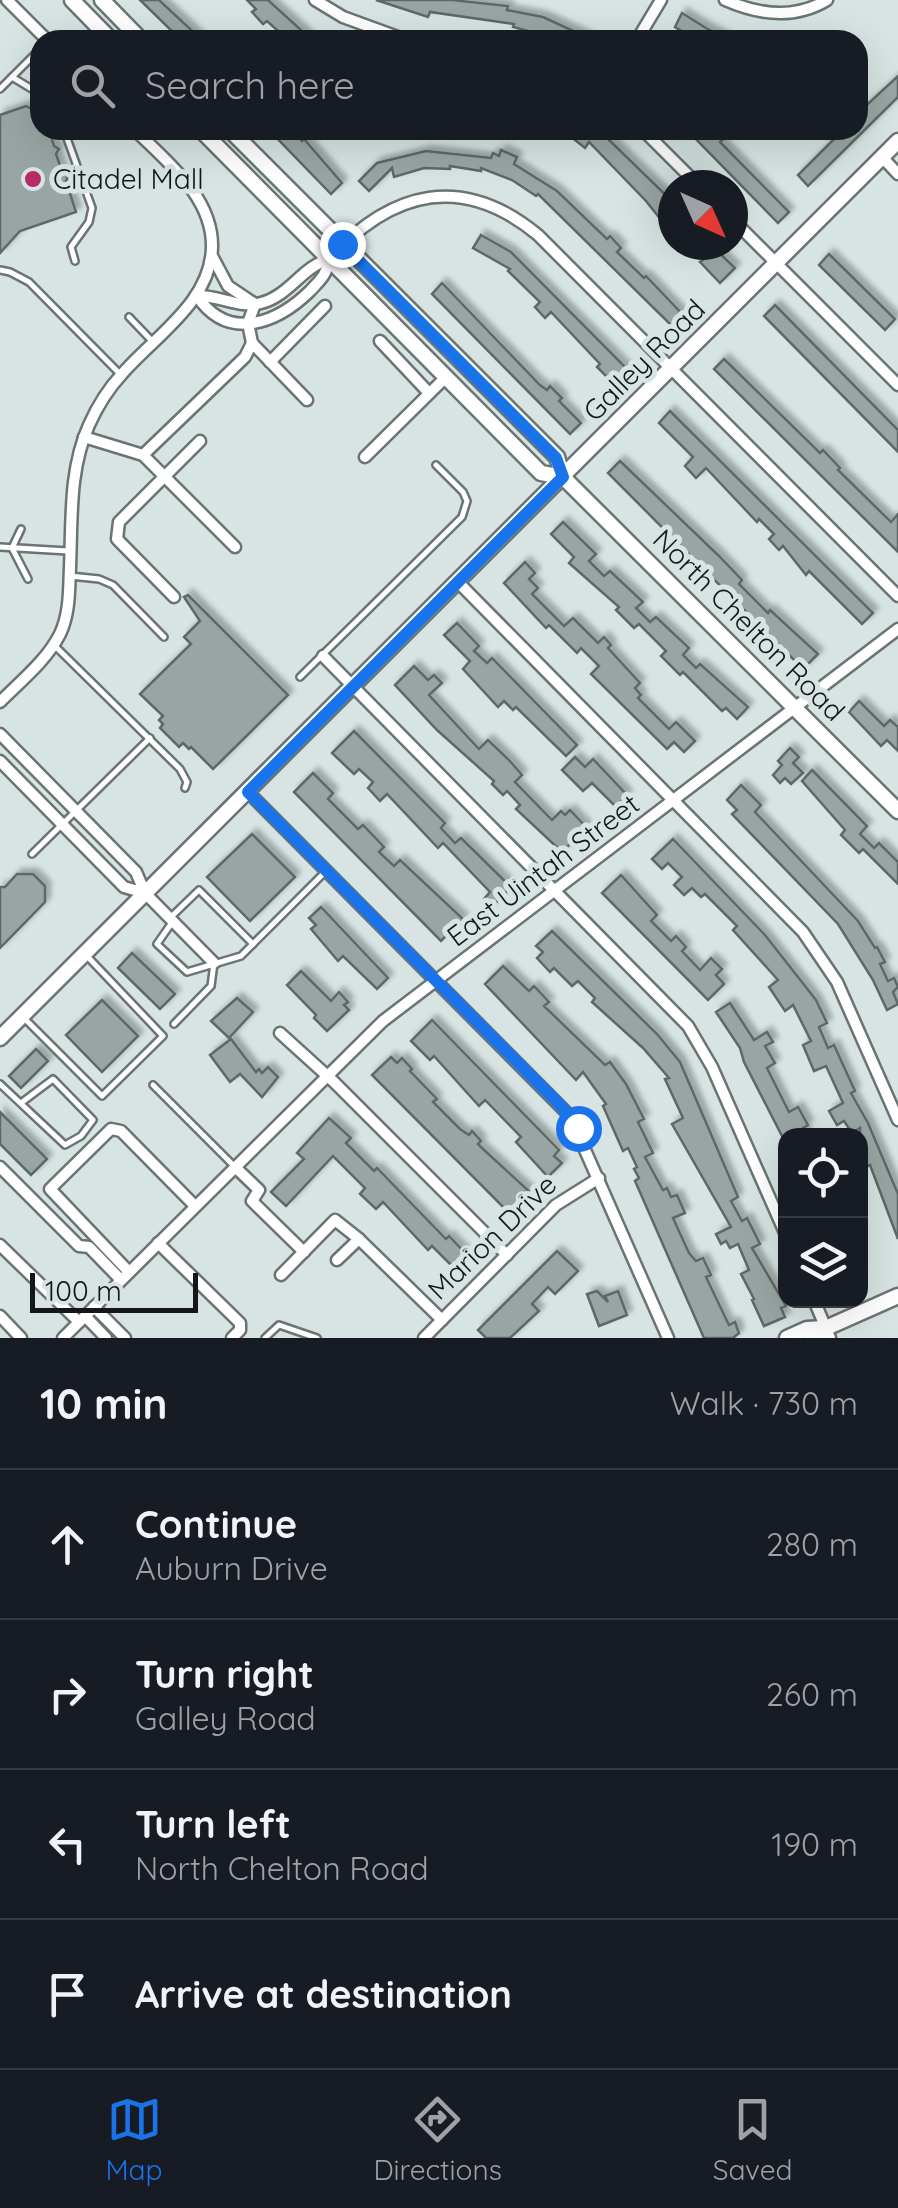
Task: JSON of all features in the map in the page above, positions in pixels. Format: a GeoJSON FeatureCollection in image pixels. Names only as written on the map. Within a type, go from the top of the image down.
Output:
{"type":"FeatureCollection","features":[{"type":"Feature","properties":{"kind":"main road"},"geometry":{"type":"LineString","coordinates":[[72,0],[101,30]]}},
{"type":"Feature","properties":{"kind":"main road"},"geometry":{"type":"LineString","coordinates":[[102,0],[131,30]]}},
{"type":"Feature","properties":{"kind":"main road","name":"North Chelton Road"},"geometry":{"type":"LineString","coordinates":[[210,140],[541,473],[563,477]]}},
{"type":"Feature","properties":{"kind":"main road","name":"North Chelton Road"},"geometry":{"type":"LineString","coordinates":[[240,140],[556,458],[563,477],[898,811]]}},
{"type":"Feature","properties":{"kind":"main road","name":"Galley Road"},"geometry":{"type":"LineString","coordinates":[[3,1030],[85,954],[898,141]]}},
{"type":"Feature","properties":{"kind":"main road"},"geometry":{"type":"LineString","coordinates":[[812,1338],[898,1296]]}},
{"type":"Feature","properties":{"kind":"main road"},"geometry":{"type":"LineString","coordinates":[[788,1338],[807,1329],[828,1333]]}},
{"type":"Feature","properties":{"kind":"street"},"geometry":{"type":"LineString","coordinates":[[7,0],[37,30]]}},
{"type":"Feature","properties":{"kind":"street"},"geometry":{"type":"LineString","coordinates":[[316,0],[342,18],[377,30]]}},
{"type":"Feature","properties":{"kind":"street"},"geometry":{"type":"LineString","coordinates":[[642,30],[661,0]]}},
{"type":"Feature","properties":{"kind":"street"},"geometry":{"type":"LineString","coordinates":[[725,0],[764,14],[801,12],[828,0]]}},
{"type":"Feature","properties":{"kind":"street"},"geometry":{"type":"LineString","coordinates":[[0,702],[54,645],[67,612],[73,485],[84,437],[121,375],[197,296],[212,256],[211,230],[203,207],[145,140]]}},
{"type":"Feature","properties":{"kind":"street"},"geometry":{"type":"LineString","coordinates":[[652,140],[683,170]]}},
{"type":"Feature","properties":{"kind":"street"},"geometry":{"type":"LineString","coordinates":[[882,157],[898,174]]}},
{"type":"Feature","properties":{"kind":"street"},"geometry":{"type":"LineString","coordinates":[[197,296],[213,295],[245,305],[255,304],[280,293],[313,264],[329,259],[378,216],[406,202],[445,196],[485,202],[506,211],[538,234],[898,596]]}},
{"type":"Feature","properties":{"kind":"street"},"geometry":{"type":"LineString","coordinates":[[748,235],[898,384]]}},
{"type":"Feature","properties":{"kind":"street"},"geometry":{"type":"LineString","coordinates":[[212,256],[228,286],[255,304]]}},
{"type":"Feature","properties":{"kind":"street"},"geometry":{"type":"LineString","coordinates":[[197,296],[212,314],[235,323],[274,319],[297,304],[327,273],[329,259]]}},
{"type":"Feature","properties":{"kind":"street"},"geometry":{"type":"LineString","coordinates":[[255,304],[248,324],[252,343],[308,400]]}},
{"type":"Feature","properties":{"kind":"street"},"geometry":{"type":"LineString","coordinates":[[270,362],[325,306]]}},
{"type":"Feature","properties":{"kind":"street"},"geometry":{"type":"LineString","coordinates":[[380,341],[430,392]]}},
{"type":"Feature","properties":{"kind":"street"},"geometry":{"type":"LineString","coordinates":[[143,455],[244,357],[252,343]]}},
{"type":"Feature","properties":{"kind":"street"},"geometry":{"type":"LineString","coordinates":[[366,456],[445,378]]}},
{"type":"Feature","properties":{"kind":"street"},"geometry":{"type":"LineString","coordinates":[[84,437],[143,455],[235,547]]}},
{"type":"Feature","properties":{"kind":"street"},"geometry":{"type":"LineString","coordinates":[[174,597],[117,539],[119,522],[200,441]]}},
{"type":"Feature","properties":{"kind":"street"},"geometry":{"type":"LineString","coordinates":[[458,582],[790,917],[814,947],[842,994],[898,1120]]}},
{"type":"Feature","properties":{"kind":"street","name":"East Uintah Street"},"geometry":{"type":"LineString","coordinates":[[63,1338],[384,1021],[898,629]]}},
{"type":"Feature","properties":{"kind":"street"},"geometry":{"type":"LineString","coordinates":[[322,656],[676,1012],[696,1037],[712,1067],[779,1218]]}},
{"type":"Feature","properties":{"kind":"street"},"geometry":{"type":"LineString","coordinates":[[0,734],[136,872],[145,893],[214,963]]}},
{"type":"Feature","properties":{"kind":"street"},"geometry":{"type":"LineString","coordinates":[[0,761],[124,887],[145,893]]}},
{"type":"Feature","properties":{"kind":"street"},"geometry":{"type":"LineString","coordinates":[[248,792],[570,1116],[668,1338]]}},
{"type":"Feature","properties":{"kind":"street"},"geometry":{"type":"LineString","coordinates":[[280,1033],[507,1255]]}},
{"type":"Feature","properties":{"kind":"street"},"geometry":{"type":"LineString","coordinates":[[125,1276],[50,1189],[111,1128],[121,1131],[195,1206]]}},
{"type":"Feature","properties":{"kind":"street"},"geometry":{"type":"LineString","coordinates":[[0,1166],[79,1246],[89,1247],[125,1276]]}},
{"type":"Feature","properties":{"kind":"street"},"geometry":{"type":"LineString","coordinates":[[235,1167],[259,1190],[252,1201],[304,1252]]}},
{"type":"Feature","properties":{"kind":"street","name":"Marion Drive"},"geometry":{"type":"LineString","coordinates":[[424,1338],[566,1196],[600,1178]]}},
{"type":"Feature","properties":{"kind":"street"},"geometry":{"type":"LineString","coordinates":[[281,1276],[335,1220],[442,1320]]}},
{"type":"Feature","properties":{"kind":"street"},"geometry":{"type":"LineString","coordinates":[[337,1260],[359,1239]]}},
{"type":"Feature","properties":{"kind":"street"},"geometry":{"type":"LineString","coordinates":[[158,1243],[240,1323],[240,1330],[232,1338]]}},
{"type":"Feature","properties":{"kind":"street"},"geometry":{"type":"LineString","coordinates":[[0,1245],[106,1338]]}},
{"type":"Feature","properties":{"kind":"street"},"geometry":{"type":"LineString","coordinates":[[94,1307],[125,1338]]}},
{"type":"Feature","properties":{"kind":"street"},"geometry":{"type":"LineString","coordinates":[[817,1308],[828,1333]]}},
{"type":"Feature","properties":{"kind":"street"},"geometry":{"type":"LineString","coordinates":[[0,1316],[21,1338]]}},
{"type":"Feature","properties":{"kind":"lane"},"geometry":{"type":"LineString","coordinates":[[0,89],[30,59]]}},
{"type":"Feature","properties":{"kind":"lane"},"geometry":{"type":"LineString","coordinates":[[12,77],[30,88]]}},
{"type":"Feature","properties":{"kind":"lane"},"geometry":{"type":"LineString","coordinates":[[68,140],[92,208],[89,222],[71,247],[75,261]]}},
{"type":"Feature","properties":{"kind":"lane"},"geometry":{"type":"LineString","coordinates":[[0,270],[28,282],[121,375]]}},
{"type":"Feature","properties":{"kind":"lane"},"geometry":{"type":"LineString","coordinates":[[129,317],[153,342]]}},
{"type":"Feature","properties":{"kind":"lane"},"geometry":{"type":"LineString","coordinates":[[300,677],[462,517],[467,501],[463,492],[436,465]]}},
{"type":"Feature","properties":{"kind":"lane"},"geometry":{"type":"LineString","coordinates":[[12,548],[21,529]]}},
{"type":"Feature","properties":{"kind":"lane"},"geometry":{"type":"LineString","coordinates":[[0,547],[71,552]]}},
{"type":"Feature","properties":{"kind":"lane"},"geometry":{"type":"LineString","coordinates":[[12,548],[28,579]]}},
{"type":"Feature","properties":{"kind":"lane"},"geometry":{"type":"LineString","coordinates":[[70,576],[100,579],[113,585],[164,636]]}},
{"type":"Feature","properties":{"kind":"lane"},"geometry":{"type":"LineString","coordinates":[[54,645],[180,769],[187,782],[185,788]]}},
{"type":"Feature","properties":{"kind":"lane"},"geometry":{"type":"LineString","coordinates":[[32,854],[150,738]]}},
{"type":"Feature","properties":{"kind":"lane"},"geometry":{"type":"LineString","coordinates":[[253,944],[198,890],[171,919],[158,944],[186,972],[241,956],[253,944],[327,870]]}},
{"type":"Feature","properties":{"kind":"lane"},"geometry":{"type":"LineString","coordinates":[[22,1016],[102,1096],[163,1036],[85,954]]}},
{"type":"Feature","properties":{"kind":"lane"},"geometry":{"type":"LineString","coordinates":[[174,1024],[211,986],[214,963]]}},
{"type":"Feature","properties":{"kind":"lane"},"geometry":{"type":"LineString","coordinates":[[0,1084],[20,1103],[66,1145],[81,1136],[92,1120],[53,1079],[20,1103]]}},
{"type":"Feature","properties":{"kind":"lane"},"geometry":{"type":"LineString","coordinates":[[152,1085],[235,1167]]}},
{"type":"Feature","properties":{"kind":"lane"},"geometry":{"type":"LineString","coordinates":[[265,1338],[278,1325],[317,1338]]}},
{"type":"Feature","properties":{"kind":"building"},"geometry":{"type":"Polygon","coordinates":[[[140,0],[159,0],[191,30],[171,30],[140,0]]]}},
{"type":"Feature","properties":{"kind":"building"},"geometry":{"type":"Polygon","coordinates":[[[247,0],[268,0],[301,30],[277,30],[267,21],[263,24],[252,12],[256,9],[247,0]]]}},
{"type":"Feature","properties":{"kind":"building"},"geometry":{"type":"Polygon","coordinates":[[[376,0],[452,0],[508,6],[507,10],[543,17],[571,30],[524,30],[513,27],[514,24],[430,12],[428,17],[376,0]]]}},
{"type":"Feature","properties":{"kind":"building"},"geometry":{"type":"Polygon","coordinates":[[[682,13],[710,30],[680,30],[675,27],[682,13]]]}},
{"type":"Feature","properties":{"kind":"building"},"geometry":{"type":"Polygon","coordinates":[[[898,76],[898,97],[868,127],[868,104],[898,76]]]}},
{"type":"Feature","properties":{"kind":"building","name":"Citadel Mall"},"geometry":{"type":"Polygon","coordinates":[[[30,108],[30,140],[52,140],[59,149],[56,154],[63,174],[68,176],[66,181],[76,212],[20,231],[0,253],[0,115],[30,108]]]}},
{"type":"Feature","properties":{"kind":"building"},"geometry":{"type":"Polygon","coordinates":[[[279,140],[305,140],[342,183],[331,194],[279,140]]]}},
{"type":"Feature","properties":{"kind":"building"},"geometry":{"type":"Polygon","coordinates":[[[575,140],[609,140],[658,187],[658,216],[646,201],[589,142],[585,148],[575,140]]]}},
{"type":"Feature","properties":{"kind":"building"},"geometry":{"type":"Polygon","coordinates":[[[697,140],[722,140],[720,142],[748,170],[726,170],[697,140]]]}},
{"type":"Feature","properties":{"kind":"building"},"geometry":{"type":"Polygon","coordinates":[[[833,140],[855,140],[808,186],[798,175],[833,140]]]}},
{"type":"Feature","properties":{"kind":"building"},"geometry":{"type":"Polygon","coordinates":[[[501,150],[517,157],[514,164],[557,191],[607,239],[610,236],[621,248],[617,252],[686,318],[675,329],[538,194],[512,180],[481,168],[450,166],[424,168],[394,177],[392,168],[369,191],[359,181],[377,163],[426,151],[491,158],[493,153],[499,156],[501,150]]]}},
{"type":"Feature","properties":{"kind":"building"},"geometry":{"type":"Polygon","coordinates":[[[748,170],[789,212],[778,223],[748,192],[748,170]]]}},
{"type":"Feature","properties":{"kind":"building"},"geometry":{"type":"Polygon","coordinates":[[[481,235],[511,252],[632,374],[618,388],[551,312],[545,318],[535,307],[540,302],[510,269],[473,248],[481,235]]]}},
{"type":"Feature","properties":{"kind":"building"},"geometry":{"type":"Polygon","coordinates":[[[829,254],[895,319],[885,330],[819,265],[829,254]]]}},
{"type":"Feature","properties":{"kind":"building"},"geometry":{"type":"Polygon","coordinates":[[[727,260],[735,268],[720,283],[700,262],[727,260]]]}},
{"type":"Feature","properties":{"kind":"building"},"geometry":{"type":"Polygon","coordinates":[[[442,283],[540,385],[547,390],[550,386],[562,398],[559,401],[581,423],[570,434],[432,294],[442,283]]]}},
{"type":"Feature","properties":{"kind":"building"},"geometry":{"type":"Polygon","coordinates":[[[775,305],[898,430],[898,452],[764,316],[775,305]]]}},
{"type":"Feature","properties":{"kind":"building"},"geometry":{"type":"Polygon","coordinates":[[[724,359],[820,453],[823,450],[891,522],[898,514],[898,552],[714,369],[724,359]]]}},
{"type":"Feature","properties":{"kind":"building"},"geometry":{"type":"Polygon","coordinates":[[[670,411],[873,613],[862,624],[809,571],[806,575],[783,546],[779,550],[769,539],[774,534],[759,519],[757,522],[706,468],[696,478],[685,466],[693,457],[659,423],[670,411]]]}},
{"type":"Feature","properties":{"kind":"building"},"geometry":{"type":"Polygon","coordinates":[[[620,461],[719,556],[742,580],[739,584],[768,613],[770,610],[818,654],[803,669],[608,473],[620,461]]]}},
{"type":"Feature","properties":{"kind":"building"},"geometry":{"type":"Polygon","coordinates":[[[563,522],[596,554],[589,561],[604,576],[610,571],[643,602],[636,608],[650,622],[656,617],[689,648],[683,655],[696,668],[700,664],[748,707],[737,719],[726,708],[722,711],[683,672],[680,675],[661,656],[666,651],[639,624],[634,628],[616,610],[619,607],[569,563],[574,557],[551,534],[563,522]]]}},
{"type":"Feature","properties":{"kind":"building"},"geometry":{"type":"Polygon","coordinates":[[[525,562],[535,573],[529,579],[538,588],[532,594],[564,626],[573,618],[598,643],[604,637],[611,645],[608,648],[640,683],[635,688],[641,695],[638,698],[669,729],[676,722],[695,741],[684,752],[674,742],[667,749],[591,674],[599,666],[581,648],[577,653],[549,625],[546,628],[504,583],[525,562]]]}},
{"type":"Feature","properties":{"kind":"building"},"geometry":{"type":"Polygon","coordinates":[[[188,595],[288,695],[213,769],[191,747],[183,743],[179,747],[160,728],[163,716],[140,694],[191,644],[184,637],[200,621],[184,597],[188,595]]]}},
{"type":"Feature","properties":{"kind":"building"},"geometry":{"type":"Polygon","coordinates":[[[457,623],[479,646],[474,651],[487,663],[492,658],[577,745],[566,756],[516,707],[513,710],[504,701],[498,707],[463,669],[470,661],[444,635],[457,623]]]}},
{"type":"Feature","properties":{"kind":"building"},"geometry":{"type":"Polygon","coordinates":[[[414,666],[428,680],[434,675],[442,683],[429,695],[479,749],[488,740],[509,760],[522,775],[515,782],[552,820],[561,811],[565,815],[570,810],[587,828],[562,852],[516,809],[520,805],[507,791],[503,795],[492,784],[494,781],[437,730],[395,685],[414,666]]]}},
{"type":"Feature","properties":{"kind":"building"},"geometry":{"type":"Polygon","coordinates":[[[859,701],[884,726],[890,720],[898,727],[898,751],[887,740],[881,746],[849,712],[859,701]]]}},
{"type":"Feature","properties":{"kind":"building"},"geometry":{"type":"Polygon","coordinates":[[[354,731],[445,823],[441,828],[455,843],[461,838],[511,887],[492,907],[484,899],[490,892],[443,843],[438,848],[387,794],[380,801],[368,788],[373,782],[359,769],[354,774],[332,753],[354,731]]]}},
{"type":"Feature","properties":{"kind":"building"},"geometry":{"type":"Polygon","coordinates":[[[790,748],[799,757],[793,763],[803,773],[791,784],[785,778],[780,783],[773,775],[782,765],[778,761],[790,748]]]}},
{"type":"Feature","properties":{"kind":"building"},"geometry":{"type":"Polygon","coordinates":[[[575,757],[585,767],[593,759],[627,795],[616,807],[592,783],[583,791],[562,770],[575,757]]]}},
{"type":"Feature","properties":{"kind":"building"},"geometry":{"type":"Polygon","coordinates":[[[812,770],[867,826],[860,834],[874,848],[879,843],[898,862],[898,884],[863,849],[859,853],[841,835],[845,830],[802,781],[812,770]]]}},
{"type":"Feature","properties":{"kind":"building"},"geometry":{"type":"Polygon","coordinates":[[[313,773],[333,793],[328,799],[358,829],[363,825],[384,847],[379,852],[394,866],[400,860],[463,919],[441,941],[294,792],[313,773]]]}},
{"type":"Feature","properties":{"kind":"building"},"geometry":{"type":"Polygon","coordinates":[[[741,785],[761,805],[755,812],[858,921],[877,947],[888,981],[894,978],[898,987],[893,992],[898,1004],[887,1010],[838,924],[732,814],[737,810],[727,800],[741,785]]]}},
{"type":"Feature","properties":{"kind":"building"},"geometry":{"type":"Polygon","coordinates":[[[252,834],[295,877],[250,921],[207,877],[252,834]]]}},
{"type":"Feature","properties":{"kind":"building"},"geometry":{"type":"Polygon","coordinates":[[[673,839],[765,935],[816,1000],[827,1023],[819,1027],[828,1048],[834,1045],[855,1091],[851,1093],[868,1123],[898,1194],[898,1239],[868,1166],[868,1128],[849,1128],[844,1121],[837,1125],[829,1111],[843,1103],[826,1066],[814,1071],[803,1045],[811,1041],[793,1005],[785,1011],[769,987],[778,980],[733,930],[737,926],[705,894],[701,897],[692,888],[684,895],[674,885],[682,877],[668,863],[662,869],[652,859],[673,839]]]}},
{"type":"Feature","properties":{"kind":"building"},"geometry":{"type":"Polygon","coordinates":[[[17,874],[33,874],[45,886],[45,902],[0,948],[0,887],[5,887],[17,874]]]}},
{"type":"Feature","properties":{"kind":"building"},"geometry":{"type":"Polygon","coordinates":[[[621,875],[657,915],[651,921],[671,941],[676,936],[686,947],[682,951],[700,970],[711,958],[722,969],[716,975],[724,984],[708,1000],[602,893],[621,875]]]}},
{"type":"Feature","properties":{"kind":"building"},"geometry":{"type":"Polygon","coordinates":[[[321,907],[388,978],[377,989],[343,956],[338,961],[311,929],[316,925],[309,918],[321,907]]]}},
{"type":"Feature","properties":{"kind":"building"},"geometry":{"type":"Polygon","coordinates":[[[552,931],[657,1034],[680,1062],[738,1197],[731,1201],[742,1221],[747,1218],[760,1244],[752,1248],[778,1292],[778,1308],[785,1317],[764,1326],[741,1274],[749,1270],[738,1244],[730,1248],[726,1241],[721,1244],[716,1234],[731,1227],[672,1124],[683,1118],[665,1079],[669,1078],[643,1048],[592,1002],[595,998],[578,981],[572,986],[554,968],[550,972],[537,958],[543,952],[536,946],[552,931]]]}},
{"type":"Feature","properties":{"kind":"building"},"geometry":{"type":"Polygon","coordinates":[[[132,953],[175,994],[160,1009],[118,968],[132,953]]]}},
{"type":"Feature","properties":{"kind":"building"},"geometry":{"type":"Polygon","coordinates":[[[503,966],[529,991],[534,986],[549,1002],[544,1006],[605,1065],[610,1062],[626,1084],[644,1119],[638,1122],[653,1153],[645,1157],[663,1190],[667,1188],[671,1197],[677,1195],[685,1213],[673,1218],[689,1253],[696,1261],[703,1258],[711,1275],[706,1277],[729,1325],[735,1322],[739,1333],[733,1338],[704,1338],[635,1181],[639,1178],[634,1169],[637,1167],[628,1148],[623,1151],[603,1106],[606,1104],[583,1072],[576,1080],[485,984],[503,966]]]}},
{"type":"Feature","properties":{"kind":"building"},"geometry":{"type":"Polygon","coordinates":[[[301,971],[331,1001],[339,992],[348,1002],[344,1005],[349,1010],[327,1031],[287,985],[301,971]]]}},
{"type":"Feature","properties":{"kind":"building"},"geometry":{"type":"Polygon","coordinates":[[[237,998],[253,1012],[229,1038],[211,1021],[237,998]]]}},
{"type":"Feature","properties":{"kind":"building"},"geometry":{"type":"Polygon","coordinates":[[[102,1000],[138,1036],[102,1072],[66,1035],[102,1000]]]}},
{"type":"Feature","properties":{"kind":"building"},"geometry":{"type":"Polygon","coordinates":[[[730,1003],[754,1040],[767,1032],[773,1042],[765,1046],[775,1063],[767,1068],[789,1112],[798,1107],[808,1125],[778,1128],[740,1048],[716,1012],[730,1003]]]}},
{"type":"Feature","properties":{"kind":"building"},"geometry":{"type":"Polygon","coordinates":[[[432,1020],[559,1150],[554,1156],[562,1163],[548,1177],[516,1142],[521,1137],[485,1100],[479,1106],[434,1056],[430,1060],[411,1041],[432,1020]]]}},
{"type":"Feature","properties":{"kind":"building"},"geometry":{"type":"Polygon","coordinates":[[[231,1039],[256,1072],[259,1069],[262,1073],[268,1067],[278,1077],[262,1097],[240,1074],[230,1082],[210,1055],[231,1039]]]}},
{"type":"Feature","properties":{"kind":"building"},"geometry":{"type":"Polygon","coordinates":[[[36,1049],[48,1061],[21,1088],[9,1076],[36,1049]]]}},
{"type":"Feature","properties":{"kind":"building"},"geometry":{"type":"Polygon","coordinates":[[[391,1057],[397,1063],[402,1058],[437,1099],[433,1102],[460,1129],[469,1135],[472,1131],[481,1141],[478,1144],[531,1193],[510,1214],[372,1075],[391,1057]]]}},
{"type":"Feature","properties":{"kind":"building"},"geometry":{"type":"Polygon","coordinates":[[[0,1112],[47,1159],[31,1175],[0,1144],[0,1112]]]}},
{"type":"Feature","properties":{"kind":"building"},"geometry":{"type":"Polygon","coordinates":[[[329,1118],[351,1138],[346,1143],[374,1171],[377,1168],[446,1239],[449,1236],[470,1258],[457,1271],[432,1246],[428,1250],[383,1202],[376,1209],[360,1194],[365,1188],[333,1156],[286,1206],[271,1192],[304,1159],[297,1153],[329,1118]]]}},
{"type":"Feature","properties":{"kind":"building"},"geometry":{"type":"Polygon","coordinates":[[[557,1251],[578,1271],[555,1294],[548,1287],[532,1304],[539,1311],[510,1338],[486,1338],[478,1330],[557,1251]]]}},
{"type":"Feature","properties":{"kind":"building"},"geometry":{"type":"Polygon","coordinates":[[[597,1291],[608,1302],[605,1296],[618,1291],[627,1315],[599,1326],[587,1294],[597,1291]]]}},
{"type":"Feature","properties":{"kind":"place","name":"Citadel Mall"},"geometry":{"type":"Point","coordinates":[33,179]}},
{"type":"Feature","properties":{"kind":"route"},"geometry":{"type":"LineString","coordinates":[[342,244],[556,458],[563,477],[248,792],[560,1105],[578,1128]]}}]}
